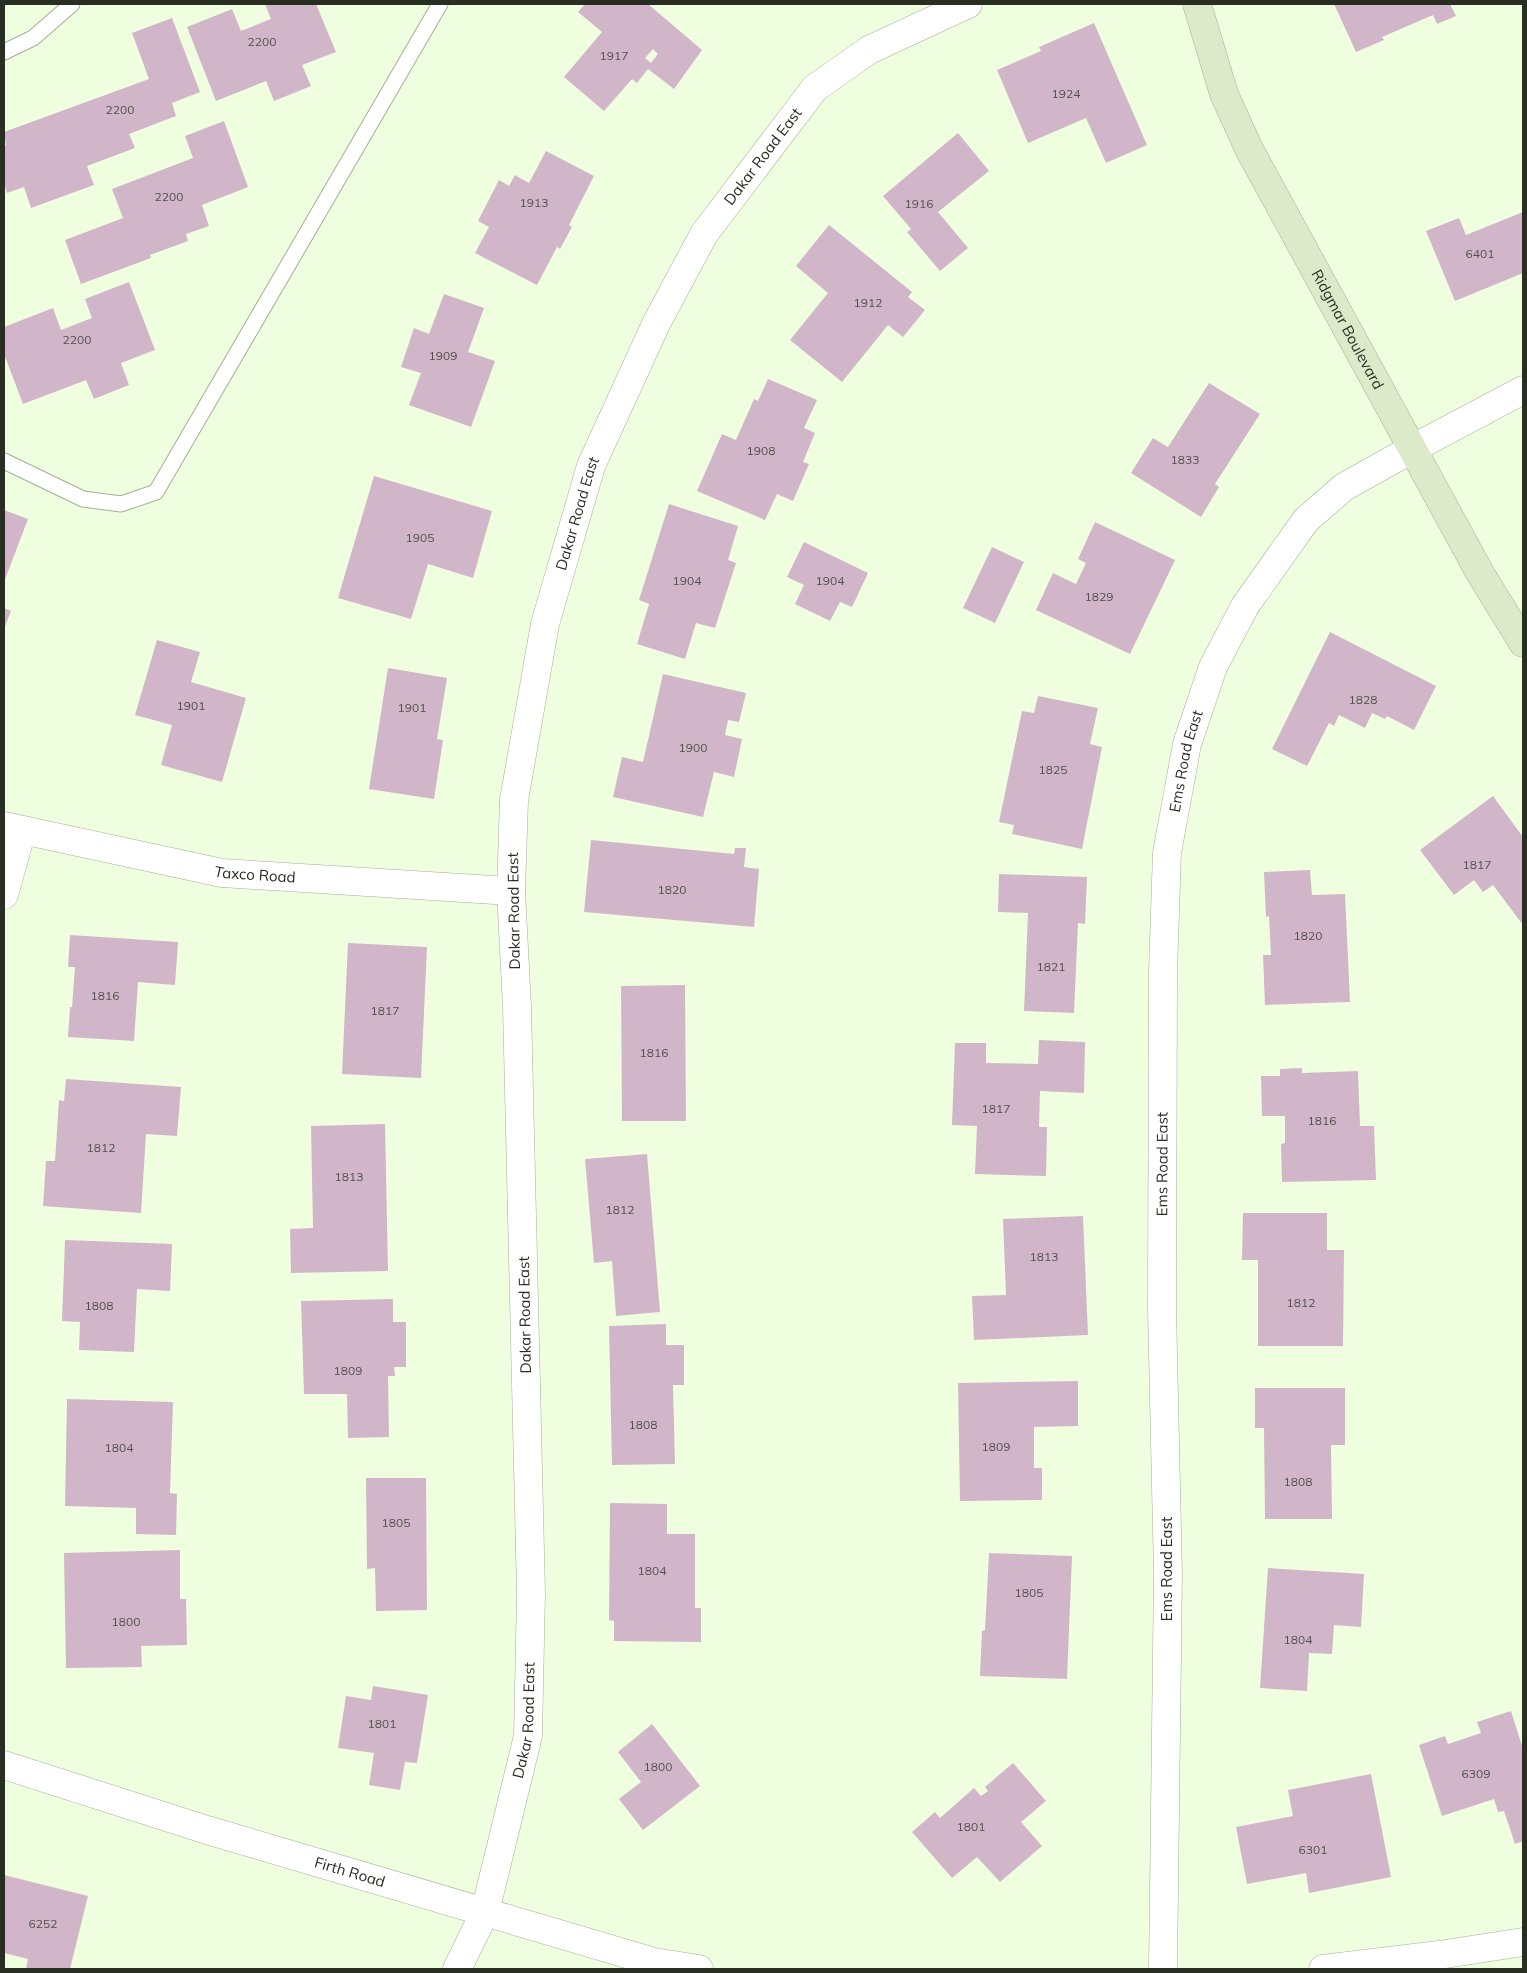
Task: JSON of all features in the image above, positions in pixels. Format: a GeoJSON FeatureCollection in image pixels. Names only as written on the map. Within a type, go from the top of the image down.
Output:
{"type":"FeatureCollection","features":[{"type":"Feature","properties":{"kind":"street","name":"Dakar Road East"},"geometry":{"type":"LineString","coordinates":[[457,1969],[485,1912],[528,1736],[531,1574],[517,1007],[511,891],[514,800],[545,624],[591,466],[656,324],[704,234],[815,88],[869,50],[968,4]]}},
{"type":"Feature","properties":{"kind":"street","name":"Ridgmar Boulevard"},"geometry":{"type":"LineString","coordinates":[[1197,4],[1224,94],[1249,149],[1480,573],[1523,643]]}},
{"type":"Feature","properties":{"kind":"street","name":"Ems Road East"},"geometry":{"type":"LineString","coordinates":[[1163,1969],[1168,1574],[1162,1309],[1162,991],[1167,853],[1187,744],[1213,667],[1244,606],[1306,520],[1344,487],[1523,390]]}},
{"type":"Feature","properties":{"kind":"street","name":"Taxco Road"},"geometry":{"type":"LineString","coordinates":[[13,828],[222,873],[511,891]]}},
{"type":"Feature","properties":{"kind":"street"},"geometry":{"type":"LineString","coordinates":[[4,895],[13,828]]}},
{"type":"Feature","properties":{"kind":"street","name":"Firth Road"},"geometry":{"type":"LineString","coordinates":[[4,1765],[207,1830],[654,1962],[699,1969]]}},
{"type":"Feature","properties":{"kind":"street"},"geometry":{"type":"LineString","coordinates":[[1323,1969],[1439,1956],[1523,1942]]}},
{"type":"Feature","properties":{"kind":"lane"},"geometry":{"type":"LineString","coordinates":[[4,52],[33,38],[72,4]]}},
{"type":"Feature","properties":{"kind":"lane"},"geometry":{"type":"LineString","coordinates":[[4,462],[83,499],[122,504],[156,492],[440,4]]}},
{"type":"Feature","properties":{"kind":"building"},"geometry":{"type":"Polygon","coordinates":[[[265,4],[316,4],[336,52],[302,65],[311,86],[274,101],[266,81],[216,101],[187,27],[232,9],[241,31],[271,19],[265,4]]]}},
{"type":"Feature","properties":{"kind":"building"},"geometry":{"type":"Polygon","coordinates":[[[585,4],[648,4],[702,50],[674,89],[648,69],[637,83],[632,79],[604,111],[564,77],[602,32],[578,12],[585,4]],[[653,49],[645,58],[651,63],[658,54],[653,49]]]}},
{"type":"Feature","properties":{"kind":"building"},"geometry":{"type":"Polygon","coordinates":[[[1334,4],[1450,4],[1456,16],[1437,24],[1433,15],[1382,37],[1384,40],[1356,52],[1334,4]]]}},
{"type":"Feature","properties":{"kind":"building"},"geometry":{"type":"Polygon","coordinates":[[[172,18],[200,92],[172,103],[176,116],[129,134],[135,148],[87,166],[94,185],[31,208],[24,187],[7,193],[4,183],[4,146],[6,145],[4,132],[149,79],[132,33],[172,18]]]}},
{"type":"Feature","properties":{"kind":"building"},"geometry":{"type":"Polygon","coordinates":[[[1094,23],[1147,145],[1106,163],[1086,118],[1028,143],[997,70],[1041,51],[1039,47],[1094,23]]]}},
{"type":"Feature","properties":{"kind":"building"},"geometry":{"type":"Polygon","coordinates":[[[224,121],[248,187],[202,205],[209,226],[186,234],[188,241],[150,255],[151,258],[81,284],[65,240],[123,218],[112,189],[193,158],[185,136],[224,121]]]}},
{"type":"Feature","properties":{"kind":"building"},"geometry":{"type":"Polygon","coordinates":[[[958,133],[989,171],[938,212],[968,248],[940,271],[907,232],[911,229],[883,196],[958,133]]]}},
{"type":"Feature","properties":{"kind":"building"},"geometry":{"type":"Polygon","coordinates":[[[546,151],[594,176],[569,225],[572,227],[560,249],[557,247],[537,285],[475,253],[489,227],[478,221],[499,180],[509,186],[515,175],[529,183],[546,151]]]}},
{"type":"Feature","properties":{"kind":"building"},"geometry":{"type":"Polygon","coordinates":[[[1523,212],[1523,273],[1455,301],[1426,231],[1459,218],[1466,235],[1523,212]]]}},
{"type":"Feature","properties":{"kind":"building"},"geometry":{"type":"Polygon","coordinates":[[[829,225],[912,292],[908,297],[925,310],[903,337],[888,325],[842,382],[790,340],[828,293],[796,266],[829,225]]]}},
{"type":"Feature","properties":{"kind":"building"},"geometry":{"type":"Polygon","coordinates":[[[129,282],[155,350],[121,363],[129,385],[94,399],[86,380],[23,404],[4,354],[4,327],[53,308],[61,330],[92,318],[85,299],[129,282]]]}},
{"type":"Feature","properties":{"kind":"building"},"geometry":{"type":"Polygon","coordinates":[[[444,294],[484,308],[468,352],[495,361],[471,427],[409,405],[421,373],[401,367],[414,328],[429,334],[444,294]]]}},
{"type":"Feature","properties":{"kind":"building"},"geometry":{"type":"Polygon","coordinates":[[[768,379],[817,400],[804,428],[815,433],[803,462],[809,464],[793,501],[777,494],[765,520],[697,491],[722,434],[736,440],[754,399],[758,401],[768,379]]]}},
{"type":"Feature","properties":{"kind":"building"},"geometry":{"type":"Polygon","coordinates":[[[1209,383],[1260,414],[1215,484],[1219,487],[1201,517],[1131,473],[1153,438],[1168,447],[1209,383]]]}},
{"type":"Feature","properties":{"kind":"building"},"geometry":{"type":"Polygon","coordinates":[[[374,476],[492,511],[473,578],[428,564],[411,619],[338,598],[374,476]]]}},
{"type":"Feature","properties":{"kind":"building"},"geometry":{"type":"Polygon","coordinates":[[[669,504],[738,526],[728,560],[736,563],[715,628],[696,623],[685,659],[637,644],[649,604],[639,600],[669,504]]]}},
{"type":"Feature","properties":{"kind":"building"},"geometry":{"type":"Polygon","coordinates":[[[4,510],[28,519],[4,582],[4,510]]]}},
{"type":"Feature","properties":{"kind":"building"},"geometry":{"type":"Polygon","coordinates":[[[1095,522],[1175,560],[1130,654],[1036,610],[1053,573],[1076,584],[1086,563],[1078,559],[1095,522]]]}},
{"type":"Feature","properties":{"kind":"building"},"geometry":{"type":"Polygon","coordinates":[[[804,542],[868,573],[852,607],[840,602],[830,621],[795,604],[804,585],[787,577],[804,542]]]}},
{"type":"Feature","properties":{"kind":"building"},"geometry":{"type":"Polygon","coordinates":[[[992,547],[1024,562],[995,623],[963,608],[992,547]]]}},
{"type":"Feature","properties":{"kind":"building"},"geometry":{"type":"Polygon","coordinates":[[[4,608],[11,611],[4,629],[4,608]]]}},
{"type":"Feature","properties":{"kind":"building"},"geometry":{"type":"Polygon","coordinates":[[[1330,632],[1436,686],[1414,730],[1387,716],[1385,719],[1372,713],[1365,728],[1339,715],[1334,726],[1329,723],[1307,766],[1272,749],[1330,632]]]}},
{"type":"Feature","properties":{"kind":"building"},"geometry":{"type":"Polygon","coordinates":[[[157,640],[200,652],[191,682],[246,698],[222,782],[161,765],[172,725],[135,715],[157,640]]]}},
{"type":"Feature","properties":{"kind":"building"},"geometry":{"type":"Polygon","coordinates":[[[388,668],[447,678],[437,739],[443,740],[434,799],[369,789],[388,668]]]}},
{"type":"Feature","properties":{"kind":"building"},"geometry":{"type":"Polygon","coordinates":[[[663,674],[746,693],[739,722],[728,720],[725,735],[742,739],[734,777],[714,772],[703,817],[613,797],[622,757],[643,762],[663,674]]]}},
{"type":"Feature","properties":{"kind":"building"},"geometry":{"type":"Polygon","coordinates":[[[1038,696],[1098,708],[1090,744],[1102,747],[1082,849],[1012,834],[1014,825],[999,822],[1022,711],[1034,713],[1038,696]]]}},
{"type":"Feature","properties":{"kind":"building"},"geometry":{"type":"Polygon","coordinates":[[[1493,796],[1523,837],[1523,925],[1493,885],[1483,892],[1474,880],[1454,895],[1420,850],[1493,796]]]}},
{"type":"Feature","properties":{"kind":"building"},"geometry":{"type":"Polygon","coordinates":[[[591,840],[734,854],[735,848],[746,848],[744,867],[759,869],[754,927],[584,912],[591,840]]]}},
{"type":"Feature","properties":{"kind":"building"},"geometry":{"type":"Polygon","coordinates":[[[1310,870],[1312,895],[1345,894],[1350,1002],[1265,1005],[1263,955],[1271,955],[1269,916],[1266,917],[1264,872],[1310,870]]]}},
{"type":"Feature","properties":{"kind":"building"},"geometry":{"type":"Polygon","coordinates":[[[999,874],[1087,877],[1085,924],[1078,923],[1074,1013],[1024,1011],[1028,913],[998,912],[999,874]]]}},
{"type":"Feature","properties":{"kind":"building"},"geometry":{"type":"Polygon","coordinates":[[[70,935],[178,942],[175,985],[138,982],[134,1041],[68,1037],[75,967],[68,967],[70,935]]]}},
{"type":"Feature","properties":{"kind":"building"},"geometry":{"type":"Polygon","coordinates":[[[348,943],[427,947],[421,1078],[342,1074],[348,943]]]}},
{"type":"Feature","properties":{"kind":"building"},"geometry":{"type":"Polygon","coordinates":[[[685,985],[686,1121],[622,1121],[621,986],[685,985]]]}},
{"type":"Feature","properties":{"kind":"building"},"geometry":{"type":"Polygon","coordinates":[[[1039,1040],[1085,1042],[1084,1093],[1040,1091],[1039,1127],[1047,1127],[1046,1176],[975,1174],[977,1126],[952,1125],[955,1043],[986,1043],[986,1063],[1038,1064],[1039,1040]]]}},
{"type":"Feature","properties":{"kind":"building"},"geometry":{"type":"Polygon","coordinates":[[[1302,1068],[1302,1073],[1358,1071],[1360,1126],[1374,1126],[1376,1180],[1282,1182],[1281,1144],[1285,1143],[1285,1116],[1262,1116],[1261,1076],[1280,1076],[1280,1069],[1302,1068]]]}},
{"type":"Feature","properties":{"kind":"building"},"geometry":{"type":"Polygon","coordinates":[[[66,1079],[181,1087],[177,1136],[146,1134],[141,1213],[43,1206],[46,1161],[55,1161],[59,1100],[64,1101],[66,1079]]]}},
{"type":"Feature","properties":{"kind":"building"},"geometry":{"type":"Polygon","coordinates":[[[385,1124],[388,1271],[291,1273],[290,1229],[313,1228],[311,1126],[385,1124]]]}},
{"type":"Feature","properties":{"kind":"building"},"geometry":{"type":"Polygon","coordinates":[[[647,1154],[660,1312],[616,1316],[612,1261],[594,1263],[585,1159],[647,1154]]]}},
{"type":"Feature","properties":{"kind":"building"},"geometry":{"type":"Polygon","coordinates":[[[1243,1213],[1327,1213],[1327,1250],[1344,1250],[1343,1346],[1258,1346],[1258,1260],[1242,1260],[1243,1213]]]}},
{"type":"Feature","properties":{"kind":"building"},"geometry":{"type":"Polygon","coordinates":[[[1083,1216],[1088,1335],[974,1340],[972,1296],[1006,1295],[1003,1219],[1083,1216]]]}},
{"type":"Feature","properties":{"kind":"building"},"geometry":{"type":"Polygon","coordinates":[[[65,1240],[172,1244],[170,1291],[137,1289],[134,1352],[79,1350],[80,1322],[62,1321],[65,1240]]]}},
{"type":"Feature","properties":{"kind":"building"},"geometry":{"type":"Polygon","coordinates":[[[393,1299],[393,1322],[406,1322],[406,1367],[394,1367],[395,1376],[388,1376],[389,1437],[348,1438],[347,1394],[304,1394],[301,1301],[393,1299]]]}},
{"type":"Feature","properties":{"kind":"building"},"geometry":{"type":"Polygon","coordinates":[[[666,1324],[666,1345],[684,1345],[684,1385],[673,1385],[675,1464],[612,1465],[609,1326],[666,1324]]]}},
{"type":"Feature","properties":{"kind":"building"},"geometry":{"type":"Polygon","coordinates":[[[1078,1381],[1078,1426],[1034,1427],[1034,1468],[1042,1468],[1042,1500],[960,1501],[958,1383],[1078,1381]]]}},
{"type":"Feature","properties":{"kind":"building"},"geometry":{"type":"Polygon","coordinates":[[[1255,1388],[1345,1388],[1345,1445],[1331,1445],[1332,1519],[1265,1519],[1264,1428],[1255,1428],[1255,1388]]]}},
{"type":"Feature","properties":{"kind":"building"},"geometry":{"type":"Polygon","coordinates":[[[67,1399],[173,1402],[170,1493],[177,1494],[176,1535],[136,1534],[136,1508],[65,1506],[67,1399]]]}},
{"type":"Feature","properties":{"kind":"building"},"geometry":{"type":"Polygon","coordinates":[[[366,1478],[426,1478],[427,1610],[376,1611],[375,1568],[367,1569],[366,1478]]]}},
{"type":"Feature","properties":{"kind":"building"},"geometry":{"type":"Polygon","coordinates":[[[610,1503],[667,1504],[667,1534],[695,1534],[695,1608],[701,1608],[701,1642],[614,1641],[614,1621],[609,1620],[610,1503]]]}},
{"type":"Feature","properties":{"kind":"building"},"geometry":{"type":"Polygon","coordinates":[[[180,1550],[180,1599],[186,1599],[187,1645],[141,1646],[142,1667],[66,1668],[64,1553],[180,1550]]]}},
{"type":"Feature","properties":{"kind":"building"},"geometry":{"type":"Polygon","coordinates":[[[989,1553],[1072,1556],[1067,1679],[980,1676],[982,1631],[985,1630],[989,1553]]]}},
{"type":"Feature","properties":{"kind":"building"},"geometry":{"type":"Polygon","coordinates":[[[1268,1568],[1364,1574],[1361,1627],[1334,1625],[1332,1654],[1309,1653],[1307,1691],[1260,1688],[1268,1568]]]}},
{"type":"Feature","properties":{"kind":"building"},"geometry":{"type":"Polygon","coordinates":[[[373,1686],[428,1695],[417,1763],[405,1762],[400,1790],[369,1785],[374,1753],[338,1748],[346,1696],[371,1700],[373,1686]]]}},
{"type":"Feature","properties":{"kind":"building"},"geometry":{"type":"Polygon","coordinates":[[[1511,1711],[1523,1749],[1523,1841],[1515,1844],[1504,1811],[1498,1812],[1494,1799],[1442,1816],[1419,1745],[1445,1736],[1448,1744],[1481,1733],[1477,1722],[1511,1711]]]}},
{"type":"Feature","properties":{"kind":"building"},"geometry":{"type":"Polygon","coordinates":[[[652,1724],[700,1786],[643,1830],[619,1799],[641,1782],[618,1752],[652,1724]]]}},
{"type":"Feature","properties":{"kind":"building"},"geometry":{"type":"Polygon","coordinates":[[[1013,1763],[1046,1801],[1021,1822],[1042,1846],[1000,1882],[977,1857],[952,1878],[912,1832],[935,1812],[940,1818],[974,1788],[981,1796],[988,1791],[985,1787],[1013,1763]]]}},
{"type":"Feature","properties":{"kind":"building"},"geometry":{"type":"Polygon","coordinates":[[[1371,1774],[1391,1877],[1309,1893],[1306,1873],[1247,1884],[1236,1827],[1293,1816],[1288,1790],[1371,1774]]]}},
{"type":"Feature","properties":{"kind":"building"},"geometry":{"type":"Polygon","coordinates":[[[4,1875],[88,1896],[70,1969],[26,1969],[28,1959],[4,1953],[4,1875]]]}}]}
